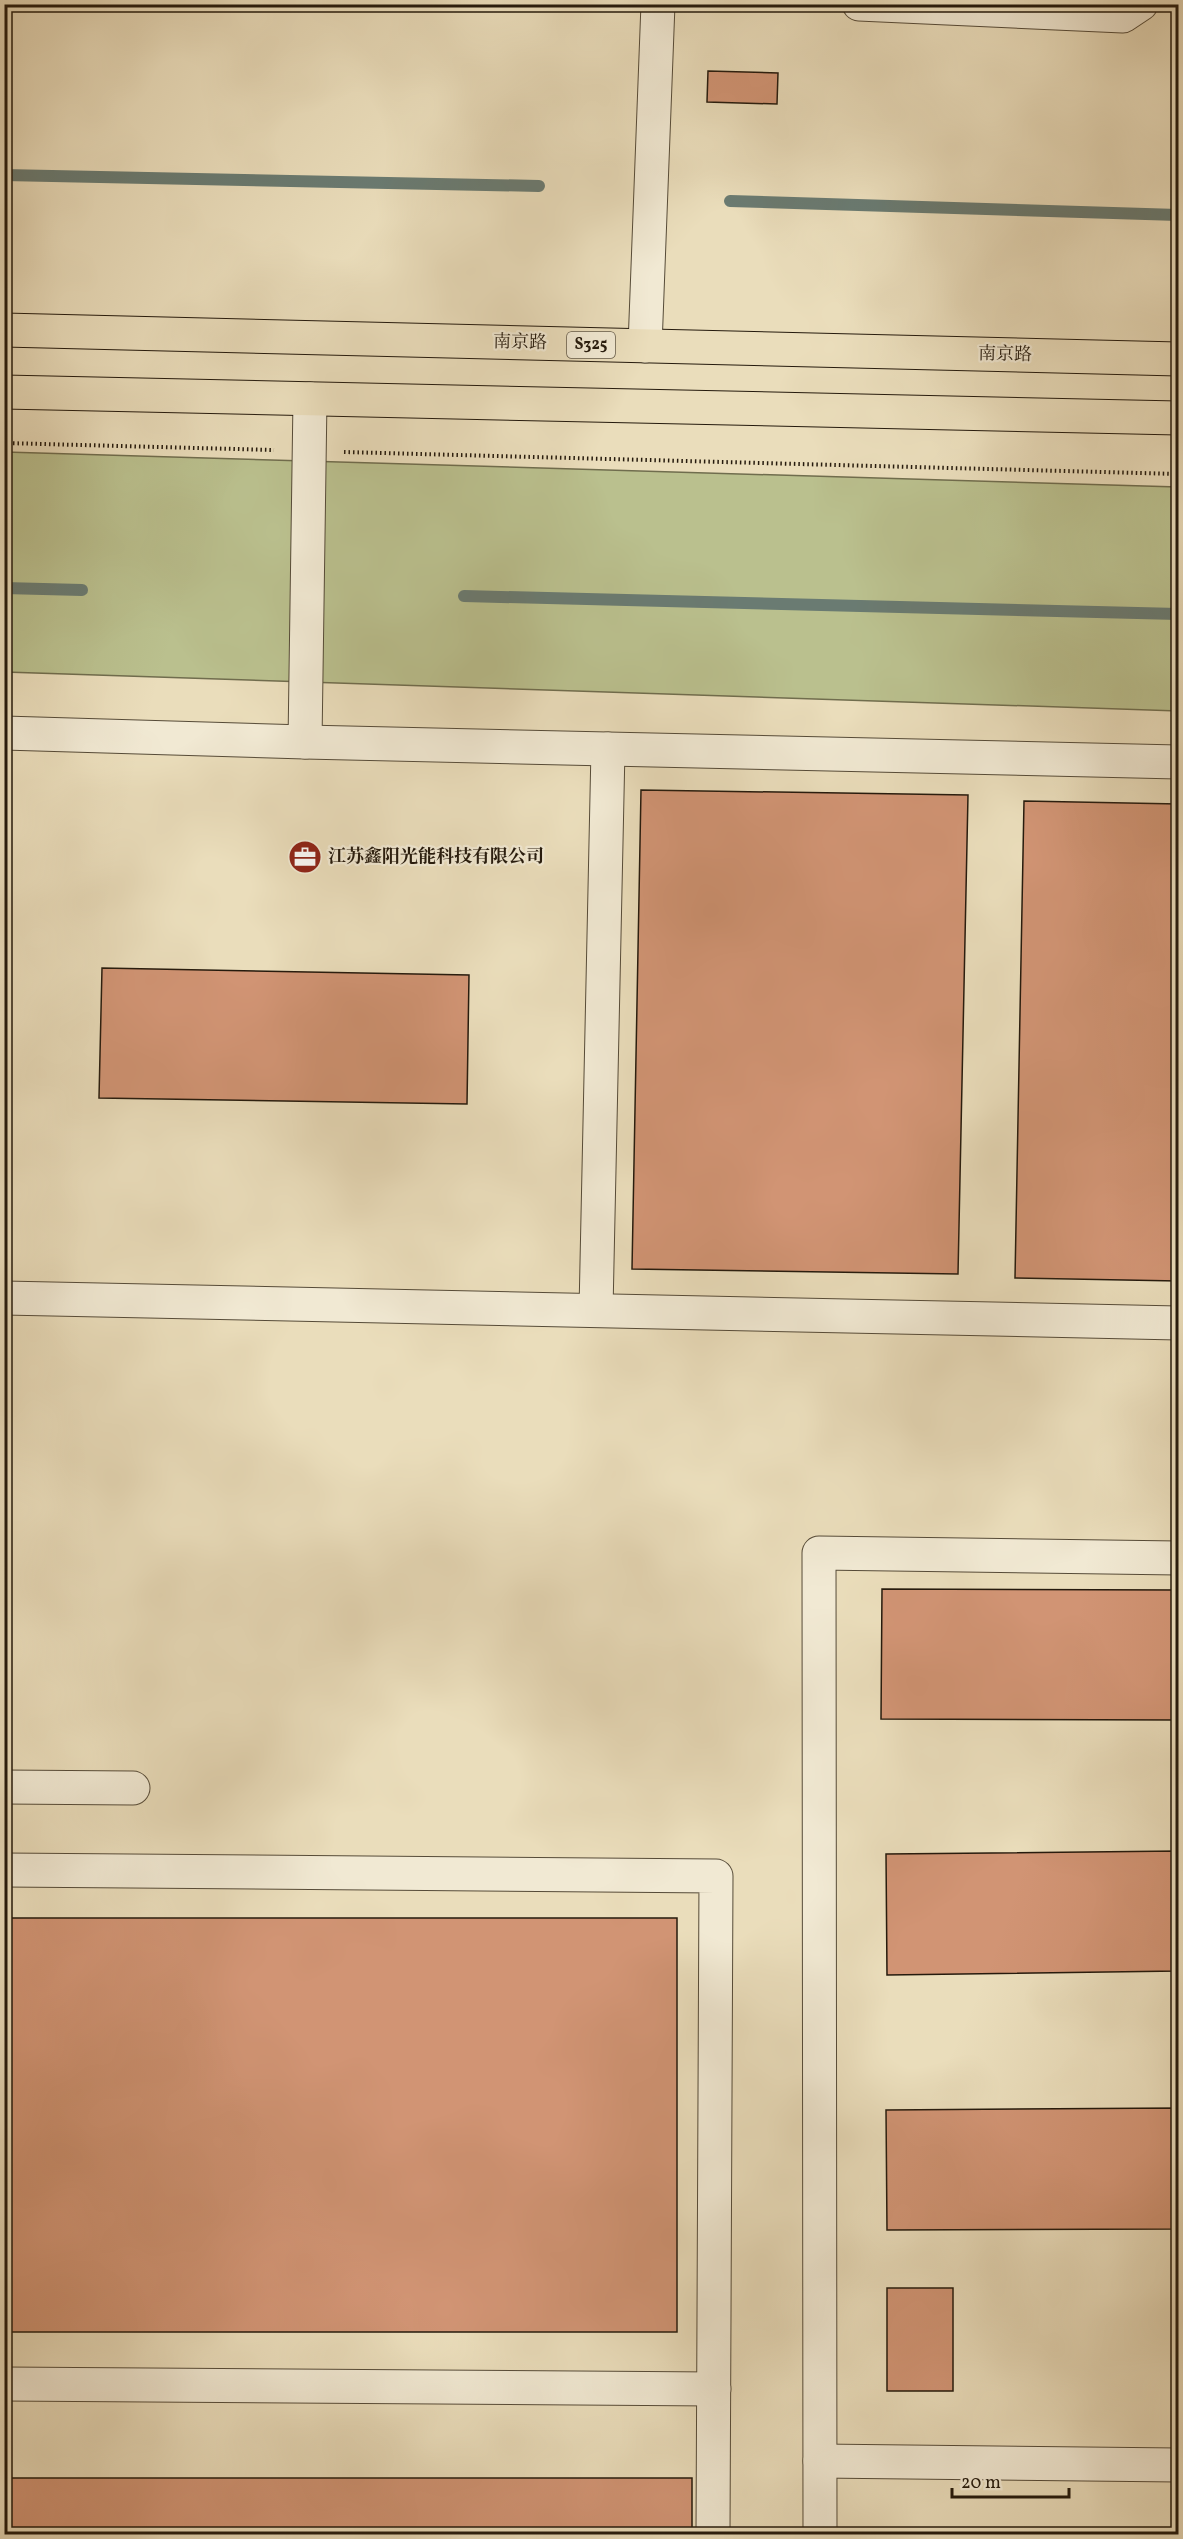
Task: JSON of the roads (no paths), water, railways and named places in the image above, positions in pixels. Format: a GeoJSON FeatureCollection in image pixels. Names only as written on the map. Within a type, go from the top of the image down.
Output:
{"type":"FeatureCollection","features":[{"type":"Feature","properties":{"kind":"main road","name":"南京路"},"geometry":{"type":"LineString","coordinates":[[4,330],[1179,359]]}},
{"type":"Feature","properties":{"kind":"main road"},"geometry":{"type":"LineString","coordinates":[[4,392],[1179,418]]}},
{"type":"Feature","properties":{"kind":"lane"},"geometry":{"type":"LineString","coordinates":[[645,346],[658,4]]}},
{"type":"Feature","properties":{"kind":"lane"},"geometry":{"type":"LineString","coordinates":[[859,4],[1123,16],[1141,4]]}},
{"type":"Feature","properties":{"kind":"lane"},"geometry":{"type":"LineString","coordinates":[[305,742],[310,399]]}},
{"type":"Feature","properties":{"kind":"lane"},"geometry":{"type":"LineString","coordinates":[[4,733],[1179,762]]}},
{"type":"Feature","properties":{"kind":"lane"},"geometry":{"type":"LineString","coordinates":[[596,1310],[608,749]]}},
{"type":"Feature","properties":{"kind":"lane"},"geometry":{"type":"LineString","coordinates":[[4,1298],[1179,1323]]}},
{"type":"Feature","properties":{"kind":"lane"},"geometry":{"type":"LineString","coordinates":[[820,2535],[819,1553],[1179,1558]]}},
{"type":"Feature","properties":{"kind":"lane"},"geometry":{"type":"LineString","coordinates":[[4,1787],[133,1788]]}},
{"type":"Feature","properties":{"kind":"lane"},"geometry":{"type":"LineString","coordinates":[[4,1870],[716,1876],[713,2535]]}},
{"type":"Feature","properties":{"kind":"lane"},"geometry":{"type":"LineString","coordinates":[[4,2384],[714,2389]]}},
{"type":"Feature","properties":{"kind":"lane"},"geometry":{"type":"LineString","coordinates":[[820,2462],[1179,2465]]}},
{"type":"Feature","properties":{"kind":"waterway"},"geometry":{"type":"LineString","coordinates":[[4,175],[539,186]]}},
{"type":"Feature","properties":{"kind":"waterway"},"geometry":{"type":"LineString","coordinates":[[730,201],[1178,215]]}},
{"type":"Feature","properties":{"kind":"waterway"},"geometry":{"type":"LineString","coordinates":[[4,588],[82,590]]}},
{"type":"Feature","properties":{"kind":"waterway"},"geometry":{"type":"LineString","coordinates":[[464,596],[1178,614]]}},
{"type":"Feature","properties":{"kind":"place","name":"江苏鑫阳光能科技有限公司"},"geometry":{"type":"Point","coordinates":[305,857]}}]}
